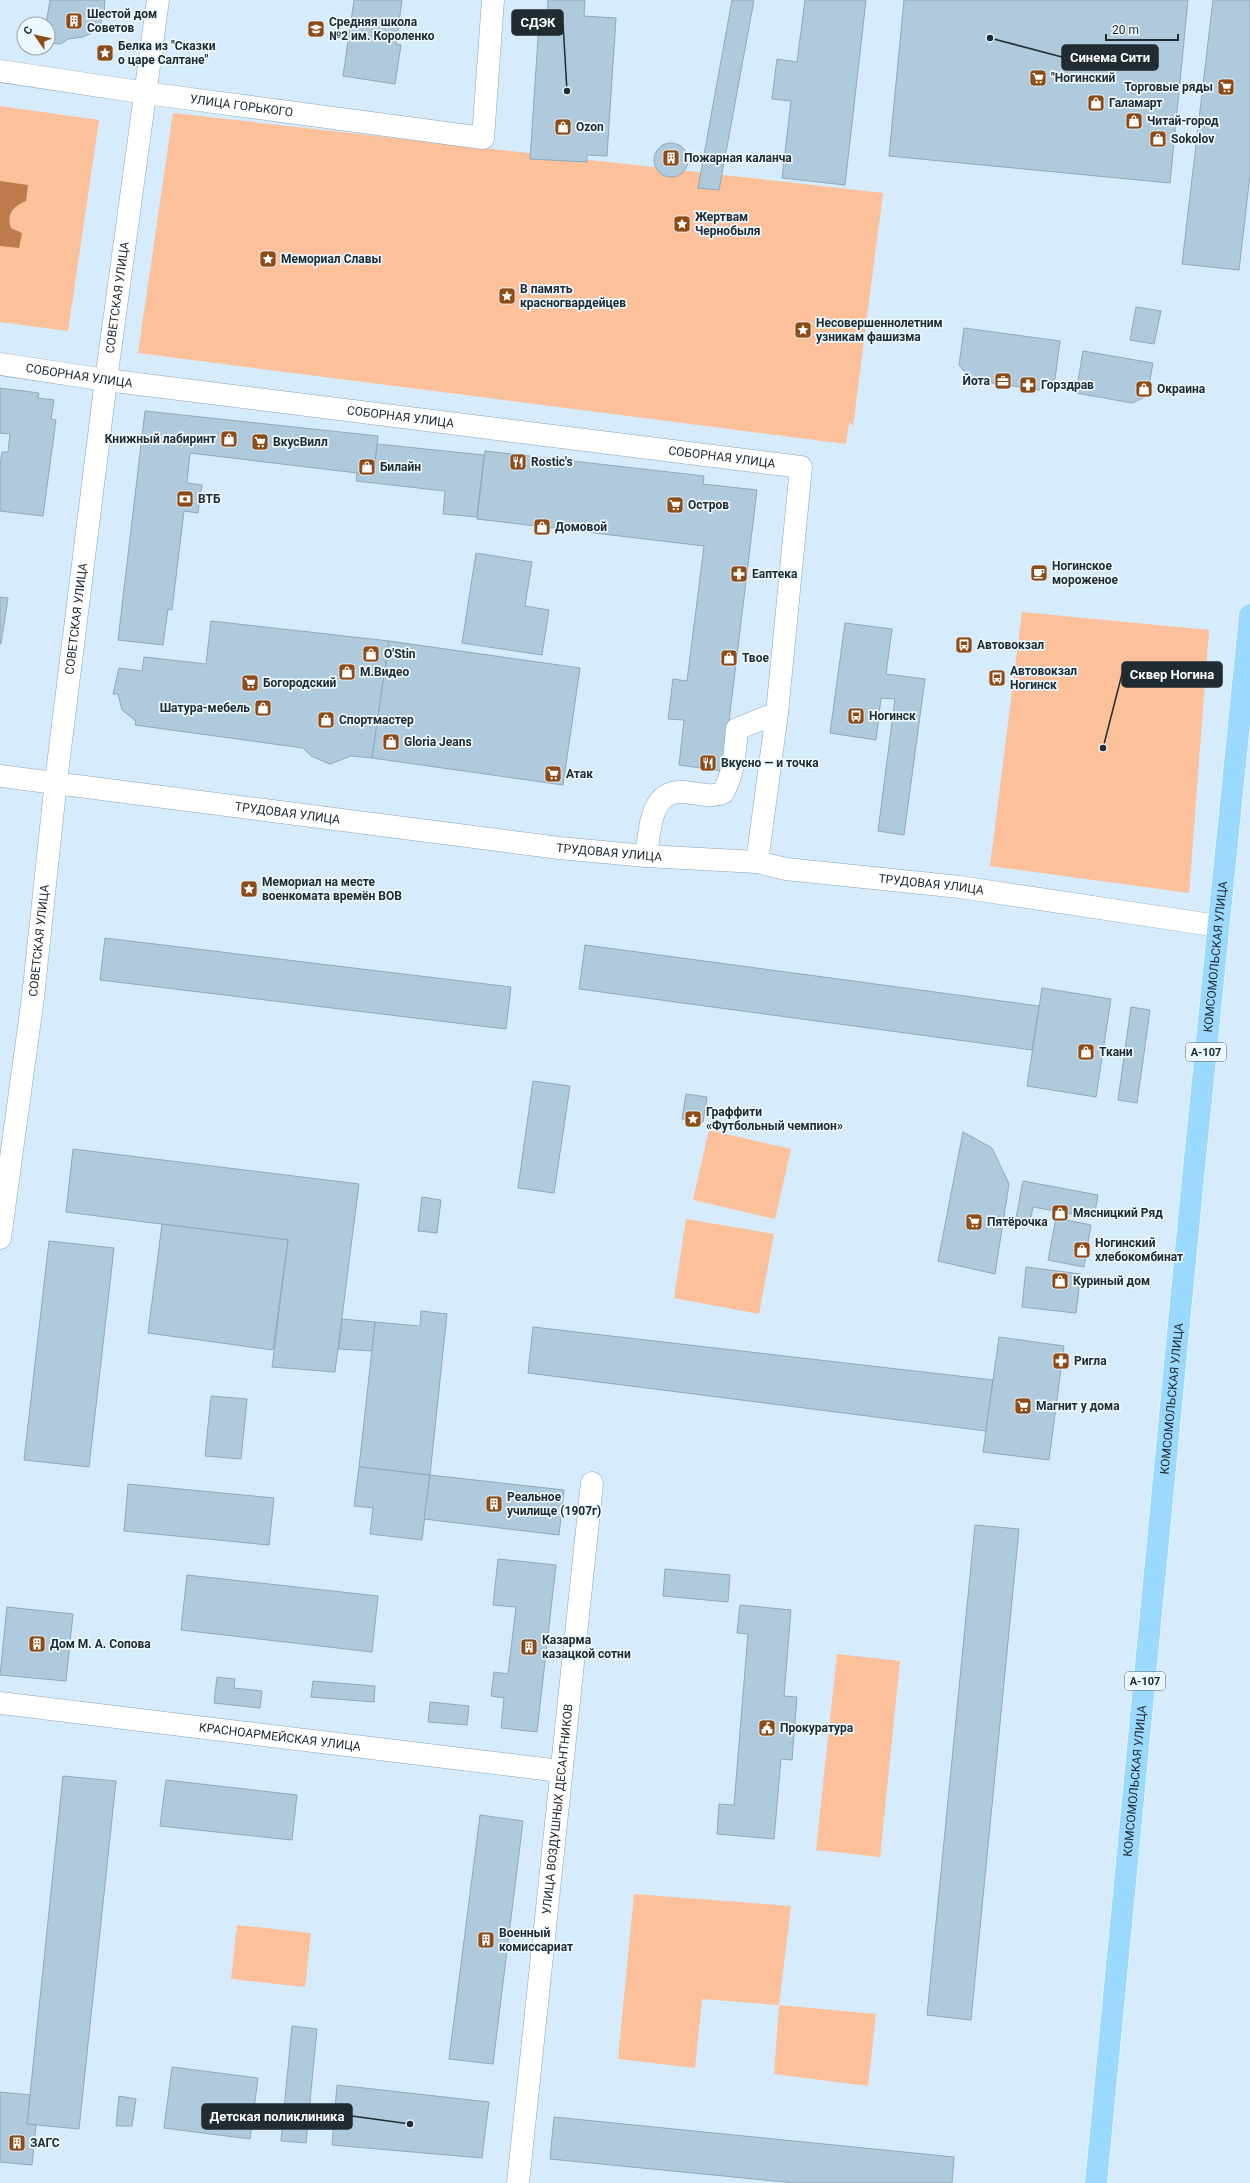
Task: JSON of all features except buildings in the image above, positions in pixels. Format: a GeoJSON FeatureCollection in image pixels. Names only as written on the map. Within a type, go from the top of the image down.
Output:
{"type":"FeatureCollection","features":[{"type":"Feature","properties":{"kind":"main road","name":"КОМСОМОЛЬСКАЯ УЛИЦА"},"geometry":{"type":"LineString","coordinates":[[1096,2183],[1218,926],[1250,615]]}},
{"type":"Feature","properties":{"kind":"street","name":"СОВЕТСКАЯ УЛИЦА"},"geometry":{"type":"LineString","coordinates":[[0,1238],[2,1209],[33,998],[56,781],[106,380],[158,0]]}},
{"type":"Feature","properties":{"kind":"street","name":"УЛИЦА ГОРЬКОГО"},"geometry":{"type":"LineString","coordinates":[[0,71],[146,94],[483,138],[493,0]]}},
{"type":"Feature","properties":{"kind":"street","name":"СОБОРНАЯ УЛИЦА"},"geometry":{"type":"LineString","coordinates":[[0,364],[106,380],[801,467],[777,713]]}},
{"type":"Feature","properties":{"kind":"street"},"geometry":{"type":"LineString","coordinates":[[646,856],[653,814],[661,798],[671,793],[682,792],[713,796],[723,793],[729,782],[732,769],[737,728],[777,713],[757,862]]}},
{"type":"Feature","properties":{"kind":"street","name":"ТРУДОВАЯ УЛИЦА"},"geometry":{"type":"LineString","coordinates":[[0,776],[56,781],[559,848],[646,856],[757,862],[786,869],[960,887],[1218,926]]}},
{"type":"Feature","properties":{"kind":"street","name":"УЛИЦА ВОЗДУШНЫХ ДЕСАНТНИКОВ"},"geometry":{"type":"LineString","coordinates":[[518,2183],[560,1770],[592,1483]]}},
{"type":"Feature","properties":{"kind":"street","name":"КРАСНОАРМЕЙСКАЯ УЛИЦА"},"geometry":{"type":"LineString","coordinates":[[0,1703],[560,1770]]}},
{"type":"Feature","properties":{"kind":"shaded area"},"geometry":{"type":"Polygon","coordinates":[[[0,106],[99,120],[68,331],[0,322],[0,106]]]}},
{"type":"Feature","properties":{"kind":"shaded area"},"geometry":{"type":"Polygon","coordinates":[[[173,113],[883,193],[853,426],[849,422],[846,444],[138,353],[173,113]]]}},
{"type":"Feature","properties":{"kind":"shaded area"},"geometry":{"type":"Polygon","coordinates":[[[0,181],[28,185],[26,201],[18,205],[10,214],[11,228],[22,233],[19,248],[0,246],[0,181]]]}},
{"type":"Feature","properties":{"kind":"shaded area"},"geometry":{"type":"Polygon","coordinates":[[[1022,612],[1209,630],[1189,893],[990,866],[1022,612]]]}},
{"type":"Feature","properties":{"kind":"shaded area"},"geometry":{"type":"Polygon","coordinates":[[[709,1130],[791,1149],[775,1219],[693,1200],[709,1130]]]}},
{"type":"Feature","properties":{"kind":"shaded area"},"geometry":{"type":"Polygon","coordinates":[[[686,1219],[774,1234],[759,1314],[674,1298],[686,1219]]]}},
{"type":"Feature","properties":{"kind":"shaded area"},"geometry":{"type":"Polygon","coordinates":[[[837,1654],[900,1661],[880,1857],[816,1850],[837,1654]]]}},
{"type":"Feature","properties":{"kind":"shaded area"},"geometry":{"type":"Polygon","coordinates":[[[634,1894],[791,1906],[779,2005],[702,1999],[695,2068],[618,2059],[634,1894]]]}},
{"type":"Feature","properties":{"kind":"shaded area"},"geometry":{"type":"Polygon","coordinates":[[[237,1925],[311,1933],[305,1987],[231,1979],[237,1925]]]}},
{"type":"Feature","properties":{"kind":"shaded area"},"geometry":{"type":"Polygon","coordinates":[[[779,2005],[876,2014],[868,2086],[774,2074],[779,2005]]]}},
{"type":"Feature","properties":{"kind":"place","name":"Шестой дом Советов"},"geometry":{"type":"Point","coordinates":[74,21]}},
{"type":"Feature","properties":{"kind":"place","name":"Средняя школа №2 им. Короленко"},"geometry":{"type":"Point","coordinates":[316,29]}},
{"type":"Feature","properties":{"kind":"place","name":"Синема Сити"},"geometry":{"type":"Point","coordinates":[990,38]}},
{"type":"Feature","properties":{"kind":"place","name":"Белка из \"Сказки о царе Салтане\""},"geometry":{"type":"Point","coordinates":[105,53]}},
{"type":"Feature","properties":{"kind":"place","name":"\"Ногинский"},"geometry":{"type":"Point","coordinates":[1038,78]}},
{"type":"Feature","properties":{"kind":"place","name":"Торговые ряды"},"geometry":{"type":"Point","coordinates":[1226,87]}},
{"type":"Feature","properties":{"kind":"place","name":"СДЭК"},"geometry":{"type":"Point","coordinates":[567,91]}},
{"type":"Feature","properties":{"kind":"place","name":"Галамарт"},"geometry":{"type":"Point","coordinates":[1096,103]}},
{"type":"Feature","properties":{"kind":"place","name":"Читай-город"},"geometry":{"type":"Point","coordinates":[1134,121]}},
{"type":"Feature","properties":{"kind":"place","name":"Ozon"},"geometry":{"type":"Point","coordinates":[563,127]}},
{"type":"Feature","properties":{"kind":"place","name":"Sokolov"},"geometry":{"type":"Point","coordinates":[1158,139]}},
{"type":"Feature","properties":{"kind":"place","name":"Пожарная каланча"},"geometry":{"type":"Point","coordinates":[671,158]}},
{"type":"Feature","properties":{"kind":"place","name":"Жертвам Чернобыля"},"geometry":{"type":"Point","coordinates":[682,224]}},
{"type":"Feature","properties":{"kind":"place","name":"Мемориал Славы"},"geometry":{"type":"Point","coordinates":[268,259]}},
{"type":"Feature","properties":{"kind":"place","name":"В память красногвардейцев"},"geometry":{"type":"Point","coordinates":[507,296]}},
{"type":"Feature","properties":{"kind":"place","name":"Несовершеннолетним узникам фашизма"},"geometry":{"type":"Point","coordinates":[803,330]}},
{"type":"Feature","properties":{"kind":"place","name":"Йота"},"geometry":{"type":"Point","coordinates":[1003,381]}},
{"type":"Feature","properties":{"kind":"place","name":"Горздрав"},"geometry":{"type":"Point","coordinates":[1028,385]}},
{"type":"Feature","properties":{"kind":"place","name":"Окраина"},"geometry":{"type":"Point","coordinates":[1144,389]}},
{"type":"Feature","properties":{"kind":"place","name":"Книжный лабиринт"},"geometry":{"type":"Point","coordinates":[229,439]}},
{"type":"Feature","properties":{"kind":"place","name":"ВкусВилл"},"geometry":{"type":"Point","coordinates":[260,442]}},
{"type":"Feature","properties":{"kind":"place","name":"Rostic's"},"geometry":{"type":"Point","coordinates":[518,462]}},
{"type":"Feature","properties":{"kind":"place","name":"Билайн"},"geometry":{"type":"Point","coordinates":[367,467]}},
{"type":"Feature","properties":{"kind":"place","name":"ВТБ"},"geometry":{"type":"Point","coordinates":[185,499]}},
{"type":"Feature","properties":{"kind":"place","name":"Остров"},"geometry":{"type":"Point","coordinates":[675,505]}},
{"type":"Feature","properties":{"kind":"place","name":"Домовой"},"geometry":{"type":"Point","coordinates":[542,527]}},
{"type":"Feature","properties":{"kind":"place","name":"Ногинское мороженое"},"geometry":{"type":"Point","coordinates":[1039,573]}},
{"type":"Feature","properties":{"kind":"place","name":"Еаптека"},"geometry":{"type":"Point","coordinates":[739,574]}},
{"type":"Feature","properties":{"kind":"place","name":"Автовокзал"},"geometry":{"type":"Point","coordinates":[964,645]}},
{"type":"Feature","properties":{"kind":"place","name":"O'Stin"},"geometry":{"type":"Point","coordinates":[371,654]}},
{"type":"Feature","properties":{"kind":"place","name":"Твое"},"geometry":{"type":"Point","coordinates":[729,658]}},
{"type":"Feature","properties":{"kind":"place","name":"М.Видео"},"geometry":{"type":"Point","coordinates":[347,672]}},
{"type":"Feature","properties":{"kind":"place","name":"Автовокзал Ногинск"},"geometry":{"type":"Point","coordinates":[997,678]}},
{"type":"Feature","properties":{"kind":"place","name":"Богородский"},"geometry":{"type":"Point","coordinates":[250,683]}},
{"type":"Feature","properties":{"kind":"place","name":"Шатура-мебель"},"geometry":{"type":"Point","coordinates":[263,708]}},
{"type":"Feature","properties":{"kind":"place","name":"Ногинск"},"geometry":{"type":"Point","coordinates":[856,716]}},
{"type":"Feature","properties":{"kind":"place","name":"Спортмастер"},"geometry":{"type":"Point","coordinates":[326,720]}},
{"type":"Feature","properties":{"kind":"place","name":"Gloria Jeans"},"geometry":{"type":"Point","coordinates":[391,742]}},
{"type":"Feature","properties":{"kind":"place","name":"Сквер Ногина"},"geometry":{"type":"Point","coordinates":[1103,748]}},
{"type":"Feature","properties":{"kind":"place","name":"Вкусно — и точка"},"geometry":{"type":"Point","coordinates":[708,763]}},
{"type":"Feature","properties":{"kind":"place","name":"Атак"},"geometry":{"type":"Point","coordinates":[553,774]}},
{"type":"Feature","properties":{"kind":"place","name":"Мемориал на месте военкомата времён ВОВ"},"geometry":{"type":"Point","coordinates":[249,889]}},
{"type":"Feature","properties":{"kind":"place","name":"Ткани"},"geometry":{"type":"Point","coordinates":[1086,1052]}},
{"type":"Feature","properties":{"kind":"place","name":"Граффити «Футбольный чемпион»"},"geometry":{"type":"Point","coordinates":[693,1119]}},
{"type":"Feature","properties":{"kind":"place","name":"Мясницкий Ряд"},"geometry":{"type":"Point","coordinates":[1060,1213]}},
{"type":"Feature","properties":{"kind":"place","name":"Пятёрочка"},"geometry":{"type":"Point","coordinates":[974,1222]}},
{"type":"Feature","properties":{"kind":"place","name":"Ногинский хлебокомбинат"},"geometry":{"type":"Point","coordinates":[1082,1250]}},
{"type":"Feature","properties":{"kind":"place","name":"Куриный дом"},"geometry":{"type":"Point","coordinates":[1060,1281]}},
{"type":"Feature","properties":{"kind":"place","name":"Ригла"},"geometry":{"type":"Point","coordinates":[1061,1361]}},
{"type":"Feature","properties":{"kind":"place","name":"Магнит у дома"},"geometry":{"type":"Point","coordinates":[1023,1406]}},
{"type":"Feature","properties":{"kind":"place","name":"Реальное училище (1907г)"},"geometry":{"type":"Point","coordinates":[494,1504]}},
{"type":"Feature","properties":{"kind":"place","name":"Дом М. А. Сопова"},"geometry":{"type":"Point","coordinates":[37,1644]}},
{"type":"Feature","properties":{"kind":"place","name":"Казарма казацкой сотни"},"geometry":{"type":"Point","coordinates":[529,1647]}},
{"type":"Feature","properties":{"kind":"place","name":"Прокуратура"},"geometry":{"type":"Point","coordinates":[767,1728]}},
{"type":"Feature","properties":{"kind":"place","name":"Военный комиссариат"},"geometry":{"type":"Point","coordinates":[486,1940]}},
{"type":"Feature","properties":{"kind":"place","name":"Детская поликлиника"},"geometry":{"type":"Point","coordinates":[410,2124]}},
{"type":"Feature","properties":{"kind":"place","name":"ЗАГС"},"geometry":{"type":"Point","coordinates":[17,2143]}}]}
